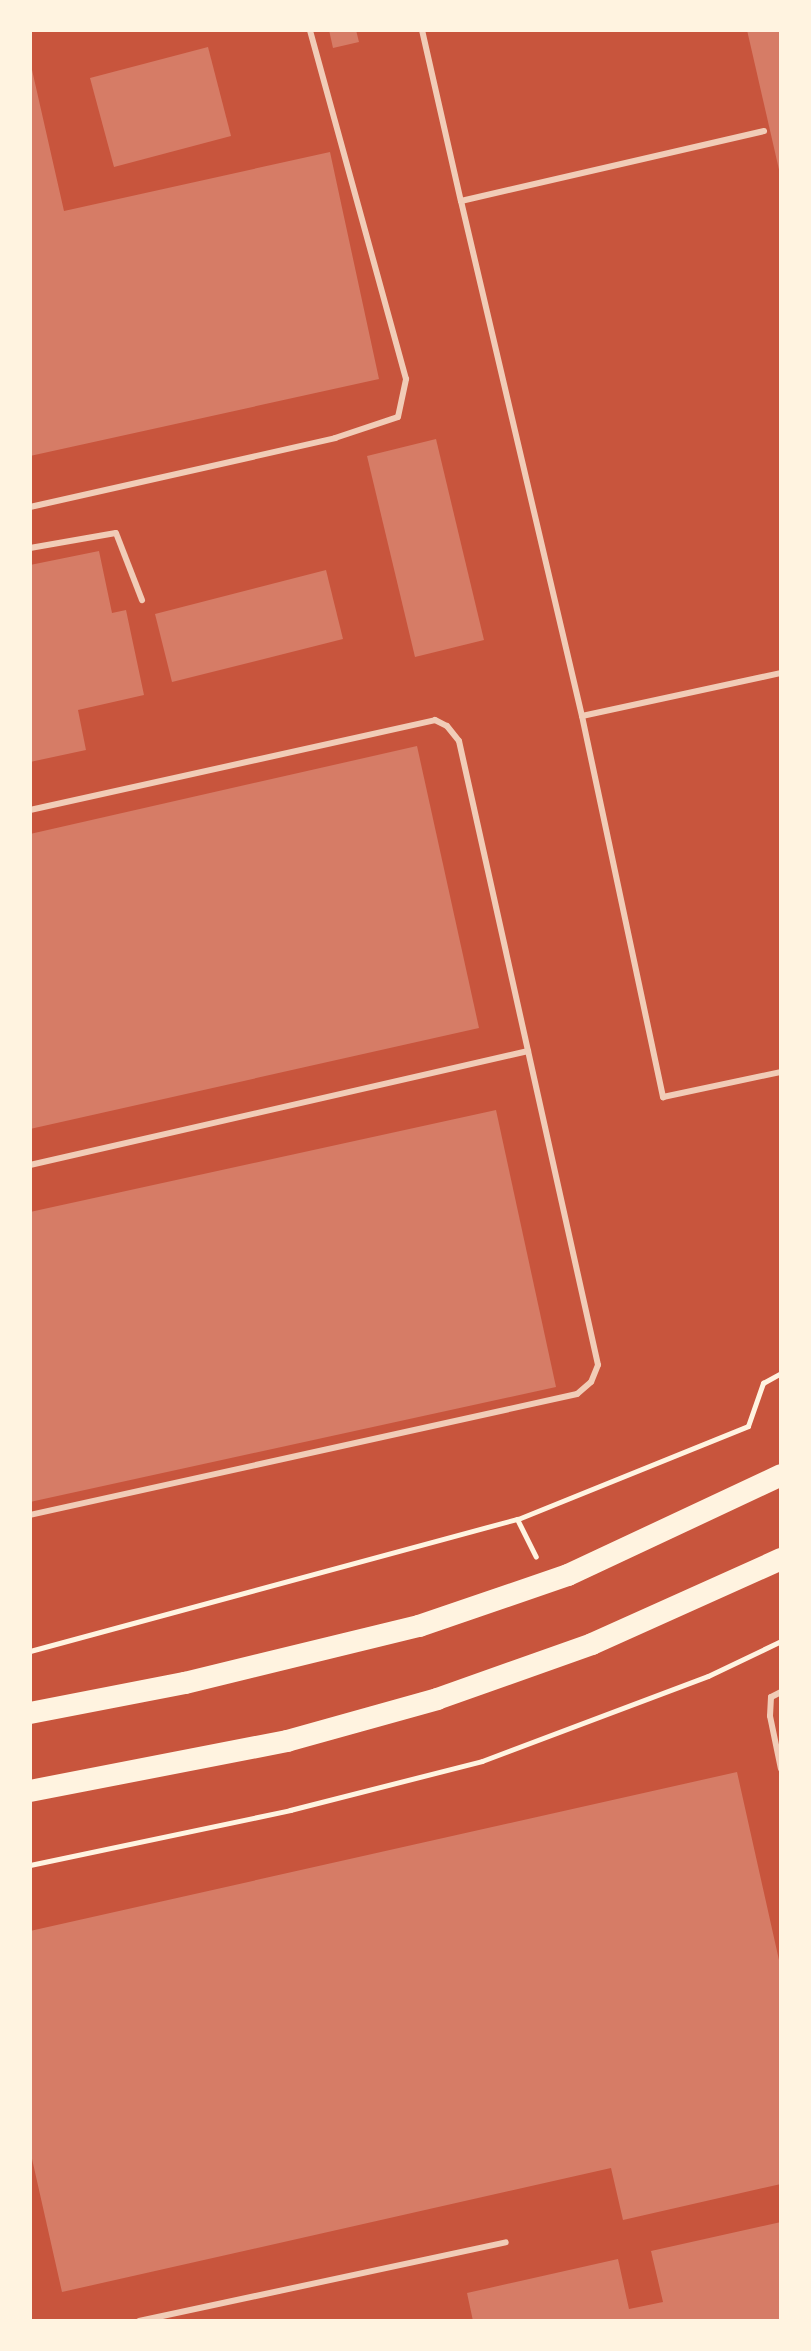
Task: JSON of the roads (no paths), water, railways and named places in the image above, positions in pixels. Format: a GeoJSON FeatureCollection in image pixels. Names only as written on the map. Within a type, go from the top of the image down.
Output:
{"type":"FeatureCollection","features":[{"type":"Feature","properties":{"kind":"highway"},"geometry":{"type":"LineString","coordinates":[[30,1713],[185,1683],[419,1626],[549,1582],[781,1475]]}},
{"type":"Feature","properties":{"kind":"highway"},"geometry":{"type":"LineString","coordinates":[[30,1791],[287,1741],[437,1699],[592,1644],[781,1559]]}},
{"type":"Feature","properties":{"kind":"lane"},"geometry":{"type":"LineString","coordinates":[[30,507],[335,438],[398,417],[406,379],[310,30]]}},
{"type":"Feature","properties":{"kind":"lane"},"geometry":{"type":"LineString","coordinates":[[422,30],[582,716],[663,1097],[781,1072]]}},
{"type":"Feature","properties":{"kind":"lane"},"geometry":{"type":"LineString","coordinates":[[461,201],[764,131]]}},
{"type":"Feature","properties":{"kind":"lane"},"geometry":{"type":"LineString","coordinates":[[30,548],[116,533],[142,600]]}},
{"type":"Feature","properties":{"kind":"lane"},"geometry":{"type":"LineString","coordinates":[[582,716],[781,673]]}},
{"type":"Feature","properties":{"kind":"lane"},"geometry":{"type":"LineString","coordinates":[[30,810],[435,720],[459,741],[598,1365],[591,1382],[577,1394],[30,1515]]}},
{"type":"Feature","properties":{"kind":"lane"},"geometry":{"type":"LineString","coordinates":[[30,1165],[528,1051]]}},
{"type":"Feature","properties":{"kind":"lane"},"geometry":{"type":"LineString","coordinates":[[781,1692],[771,1697],[770,1716],[781,1769]]}},
{"type":"Feature","properties":{"kind":"lane"},"geometry":{"type":"LineString","coordinates":[[139,2321],[506,2242]]}}]}
